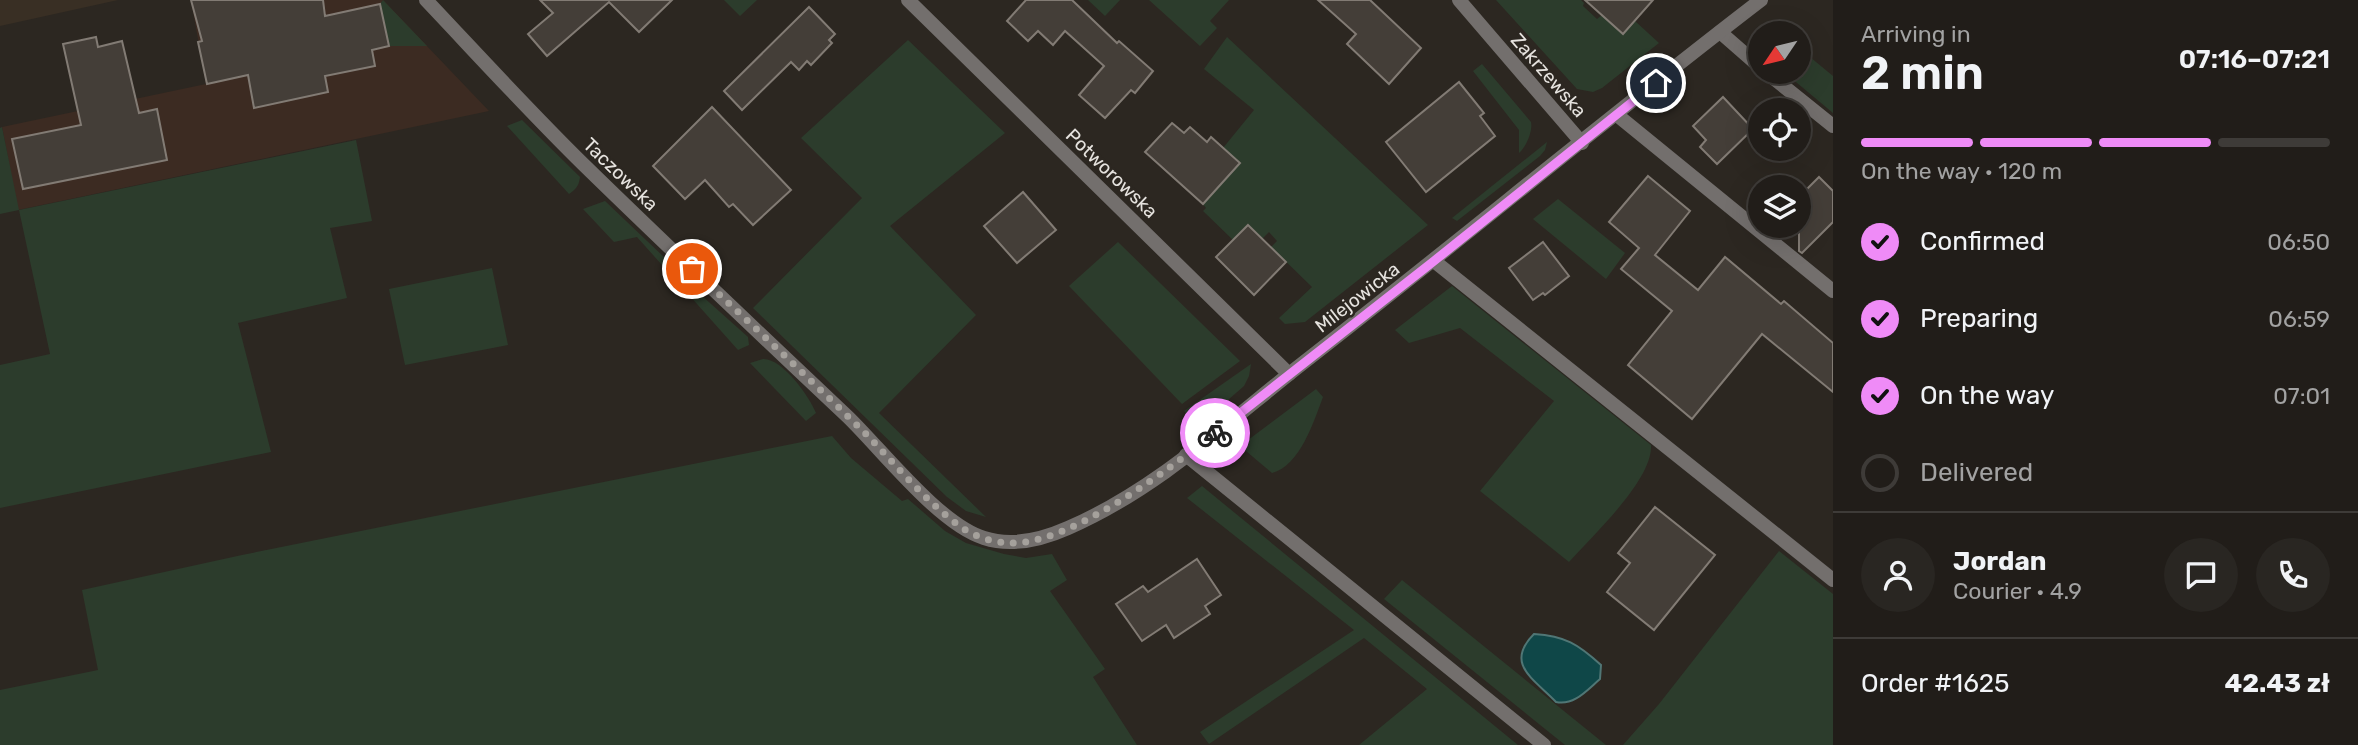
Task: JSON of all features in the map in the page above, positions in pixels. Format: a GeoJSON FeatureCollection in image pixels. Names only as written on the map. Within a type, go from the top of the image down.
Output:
{"type":"FeatureCollection","features":[{"type":"Feature","properties":{"kind":"street","name":"Taczowska"},"geometry":{"type":"LineString","coordinates":[[426,0],[580,162],[867,435],[946,516]]}},
{"type":"Feature","properties":{"kind":"street","name":"Potworowska"},"geometry":{"type":"LineString","coordinates":[[908,0],[1289,374]]}},
{"type":"Feature","properties":{"kind":"street","name":"Zakrzewska"},"geometry":{"type":"LineString","coordinates":[[1460,0],[1582,143]]}},
{"type":"Feature","properties":{"kind":"street","name":"Milejowicka"},"geometry":{"type":"LineString","coordinates":[[946,516],[964,529],[985,538],[1012,543],[1039,539],[1069,528],[1106,509],[1186,456],[1761,0]]}},
{"type":"Feature","properties":{"kind":"street"},"geometry":{"type":"LineString","coordinates":[[1720,32],[1748,56]]}},
{"type":"Feature","properties":{"kind":"street"},"geometry":{"type":"LineString","coordinates":[[1781,84],[1833,126]]}},
{"type":"Feature","properties":{"kind":"street"},"geometry":{"type":"LineString","coordinates":[[1617,115],[1833,291]]}},
{"type":"Feature","properties":{"kind":"street"},"geometry":{"type":"LineString","coordinates":[[1434,261],[1833,580]]}},
{"type":"Feature","properties":{"kind":"street"},"geometry":{"type":"LineString","coordinates":[[1186,456],[1544,745]]}},
{"type":"Feature","properties":{"kind":"shaded area"},"geometry":{"type":"Polygon","coordinates":[[[0,0],[118,0],[0,26],[0,0]]]}},
{"type":"Feature","properties":{"kind":"shaded area"},"geometry":{"type":"Polygon","coordinates":[[[191,0],[383,0],[489,111],[18,210],[2,127],[206,84],[191,0]]]}},
{"type":"Feature","properties":{"kind":"green space"},"geometry":{"type":"Polygon","coordinates":[[[383,0],[427,46],[389,46],[380,4],[383,0]]]}},
{"type":"Feature","properties":{"kind":"green space"},"geometry":{"type":"Polygon","coordinates":[[[724,0],[757,0],[740,16],[724,0]]]}},
{"type":"Feature","properties":{"kind":"green space"},"geometry":{"type":"Polygon","coordinates":[[[1088,0],[1120,0],[1105,16],[1088,0]]]}},
{"type":"Feature","properties":{"kind":"green space"},"geometry":{"type":"Polygon","coordinates":[[[1149,0],[1229,0],[1210,21],[1217,28],[1200,46],[1149,0]]]}},
{"type":"Feature","properties":{"kind":"green space"},"geometry":{"type":"Polygon","coordinates":[[[1496,0],[1581,0],[1583,6],[1597,19],[1602,15],[1623,34],[1635,21],[1659,43],[1602,88],[1593,92],[1577,89],[1496,0]]]}},
{"type":"Feature","properties":{"kind":"green space"},"geometry":{"type":"Polygon","coordinates":[[[1227,37],[1428,225],[1305,322],[1285,324],[1279,318],[1312,287],[1271,247],[1277,241],[1269,232],[1262,239],[1247,225],[1233,240],[1203,211],[1206,208],[1203,204],[1240,163],[1223,148],[1254,110],[1204,69],[1227,37]]]}},
{"type":"Feature","properties":{"kind":"green space"},"geometry":{"type":"Polygon","coordinates":[[[908,40],[1005,133],[890,226],[976,315],[879,413],[986,517],[966,511],[947,497],[753,308],[862,198],[801,138],[908,40]]]}},
{"type":"Feature","properties":{"kind":"green space"},"geometry":{"type":"Polygon","coordinates":[[[1811,58],[1833,76],[1833,113],[1798,84],[1811,84],[1811,58]]]}},
{"type":"Feature","properties":{"kind":"green space"},"geometry":{"type":"Polygon","coordinates":[[[1482,64],[1531,122],[1528,139],[1519,153],[1519,130],[1473,71],[1482,64]]]}},
{"type":"Feature","properties":{"kind":"green space"},"geometry":{"type":"Polygon","coordinates":[[[522,120],[580,177],[577,187],[569,194],[507,126],[522,120]]]}},
{"type":"Feature","properties":{"kind":"green space"},"geometry":{"type":"Polygon","coordinates":[[[2,127],[19,210],[0,214],[0,128],[2,127]]]}},
{"type":"Feature","properties":{"kind":"green space"},"geometry":{"type":"Polygon","coordinates":[[[356,140],[372,221],[330,228],[347,298],[238,323],[271,452],[0,508],[0,365],[50,354],[19,210],[356,140]]]}},
{"type":"Feature","properties":{"kind":"green space"},"geometry":{"type":"Polygon","coordinates":[[[1547,142],[1540,156],[1457,221],[1452,218],[1547,142]]]}},
{"type":"Feature","properties":{"kind":"green space"},"geometry":{"type":"Polygon","coordinates":[[[1558,199],[1625,253],[1606,279],[1533,219],[1558,199]]]}},
{"type":"Feature","properties":{"kind":"green space"},"geometry":{"type":"Polygon","coordinates":[[[605,201],[687,279],[679,284],[637,237],[614,242],[583,209],[605,201]]]}},
{"type":"Feature","properties":{"kind":"green space"},"geometry":{"type":"Polygon","coordinates":[[[1118,242],[1240,361],[1182,404],[1069,286],[1118,242]]]}},
{"type":"Feature","properties":{"kind":"green space"},"geometry":{"type":"Polygon","coordinates":[[[492,268],[508,345],[405,365],[389,289],[492,268]]]}},
{"type":"Feature","properties":{"kind":"green space"},"geometry":{"type":"Polygon","coordinates":[[[1452,286],[1651,445],[1649,459],[1632,491],[1569,562],[1480,491],[1554,401],[1460,328],[1409,343],[1395,330],[1452,286]]]}},
{"type":"Feature","properties":{"kind":"green space"},"geometry":{"type":"Polygon","coordinates":[[[696,293],[748,337],[749,345],[738,350],[689,295],[696,293]]]}},
{"type":"Feature","properties":{"kind":"green space"},"geometry":{"type":"Polygon","coordinates":[[[770,360],[786,371],[801,388],[816,413],[806,421],[750,363],[770,360]]]}},
{"type":"Feature","properties":{"kind":"green space"},"geometry":{"type":"Polygon","coordinates":[[[1251,364],[1244,386],[1198,426],[1184,411],[1251,364]]]}},
{"type":"Feature","properties":{"kind":"green space"},"geometry":{"type":"Polygon","coordinates":[[[1316,389],[1323,397],[1310,430],[1291,462],[1282,469],[1272,473],[1240,446],[1316,389]]]}},
{"type":"Feature","properties":{"kind":"green space"},"geometry":{"type":"Polygon","coordinates":[[[832,436],[851,458],[902,501],[908,499],[945,531],[966,543],[1026,558],[1052,554],[1067,580],[1050,591],[1105,669],[1093,677],[1137,745],[0,745],[0,690],[98,670],[82,590],[242,555],[832,436]]]}},
{"type":"Feature","properties":{"kind":"green space"},"geometry":{"type":"Polygon","coordinates":[[[1202,486],[1518,745],[1359,745],[1427,689],[1364,638],[1209,744],[1200,732],[1354,630],[1187,498],[1202,486]]]}},
{"type":"Feature","properties":{"kind":"green space"},"geometry":{"type":"Polygon","coordinates":[[[1779,551],[1833,594],[1833,745],[1623,745],[1659,704],[1779,551]]]}},
{"type":"Feature","properties":{"kind":"green space"},"geometry":{"type":"Polygon","coordinates":[[[1402,580],[1606,745],[1565,745],[1384,599],[1402,580]]]}},
{"type":"Feature","properties":{"kind":"water"},"geometry":{"type":"Polygon","coordinates":[[[1534,634],[1563,639],[1578,646],[1601,665],[1600,679],[1569,702],[1556,702],[1531,678],[1522,663],[1525,645],[1534,634]]]}},
{"type":"Feature","properties":{"kind":"building"},"geometry":{"type":"Polygon","coordinates":[[[191,0],[323,0],[325,16],[380,4],[389,46],[372,50],[375,66],[325,76],[328,92],[254,108],[248,75],[207,84],[198,42],[202,41],[191,0]]]}},
{"type":"Feature","properties":{"kind":"building"},"geometry":{"type":"Polygon","coordinates":[[[540,0],[672,0],[639,32],[609,2],[547,56],[528,34],[553,13],[540,0]]]}},
{"type":"Feature","properties":{"kind":"building"},"geometry":{"type":"Polygon","coordinates":[[[1026,0],[1072,0],[1117,43],[1119,41],[1153,71],[1135,93],[1131,90],[1105,118],[1079,95],[1104,66],[1065,31],[1053,45],[1038,31],[1028,41],[1007,21],[1026,0]]]}},
{"type":"Feature","properties":{"kind":"building"},"geometry":{"type":"Polygon","coordinates":[[[1318,0],[1370,0],[1421,48],[1389,84],[1347,44],[1356,34],[1318,0]]]}},
{"type":"Feature","properties":{"kind":"building"},"geometry":{"type":"Polygon","coordinates":[[[1585,0],[1653,0],[1623,34],[1585,0]]]}},
{"type":"Feature","properties":{"kind":"building"},"geometry":{"type":"Polygon","coordinates":[[[809,7],[835,34],[829,40],[832,43],[811,65],[807,61],[799,70],[791,62],[742,110],[724,91],[809,7]]]}},
{"type":"Feature","properties":{"kind":"building"},"geometry":{"type":"Polygon","coordinates":[[[96,37],[98,47],[122,41],[139,113],[157,109],[167,160],[23,189],[12,139],[81,125],[63,44],[96,37]]]}},
{"type":"Feature","properties":{"kind":"building"},"geometry":{"type":"Polygon","coordinates":[[[1459,82],[1484,113],[1480,116],[1495,136],[1426,192],[1386,142],[1459,82]]]}},
{"type":"Feature","properties":{"kind":"building"},"geometry":{"type":"Polygon","coordinates":[[[1723,97],[1748,124],[1748,134],[1717,164],[1700,147],[1706,140],[1693,126],[1723,97]]]}},
{"type":"Feature","properties":{"kind":"building"},"geometry":{"type":"Polygon","coordinates":[[[712,107],[791,190],[753,225],[733,204],[729,207],[705,180],[685,199],[653,166],[712,107]]]}},
{"type":"Feature","properties":{"kind":"building"},"geometry":{"type":"Polygon","coordinates":[[[1172,123],[1184,133],[1190,127],[1207,142],[1211,137],[1240,163],[1203,204],[1145,152],[1172,123]]]}},
{"type":"Feature","properties":{"kind":"building"},"geometry":{"type":"Polygon","coordinates":[[[1648,176],[1690,211],[1655,255],[1698,290],[1725,257],[1781,304],[1784,301],[1833,343],[1833,392],[1762,334],[1692,419],[1628,365],[1672,311],[1621,269],[1639,248],[1609,222],[1648,176]]]}},
{"type":"Feature","properties":{"kind":"building"},"geometry":{"type":"Polygon","coordinates":[[[1819,177],[1833,191],[1833,222],[1802,253],[1799,251],[1799,238],[1811,238],[1811,185],[1819,177]]]}},
{"type":"Feature","properties":{"kind":"building"},"geometry":{"type":"Polygon","coordinates":[[[1023,192],[1056,230],[1017,263],[984,226],[1023,192]]]}},
{"type":"Feature","properties":{"kind":"building"},"geometry":{"type":"Polygon","coordinates":[[[1248,225],[1286,262],[1254,295],[1216,257],[1248,225]]]}},
{"type":"Feature","properties":{"kind":"building"},"geometry":{"type":"Polygon","coordinates":[[[1543,242],[1569,276],[1545,295],[1543,293],[1533,300],[1509,268],[1543,242]]]}},
{"type":"Feature","properties":{"kind":"building"},"geometry":{"type":"Polygon","coordinates":[[[1655,507],[1715,555],[1654,630],[1607,592],[1630,563],[1618,553],[1655,507]]]}},
{"type":"Feature","properties":{"kind":"building"},"geometry":{"type":"Polygon","coordinates":[[[1197,559],[1221,595],[1205,606],[1210,614],[1174,638],[1166,625],[1142,641],[1116,604],[1143,586],[1148,592],[1197,559]]]}},
{"type":"Feature","properties":{"kind":"way so far"},"geometry":{"type":"LineString","coordinates":[[692,269],[867,435],[946,516],[964,529],[985,538],[1012,543],[1039,539],[1069,528],[1106,509],[1150,481],[1215,433]]}},
{"type":"Feature","properties":{"kind":"route"},"geometry":{"type":"LineString","coordinates":[[1215,433],[1656,83]]}}]}
